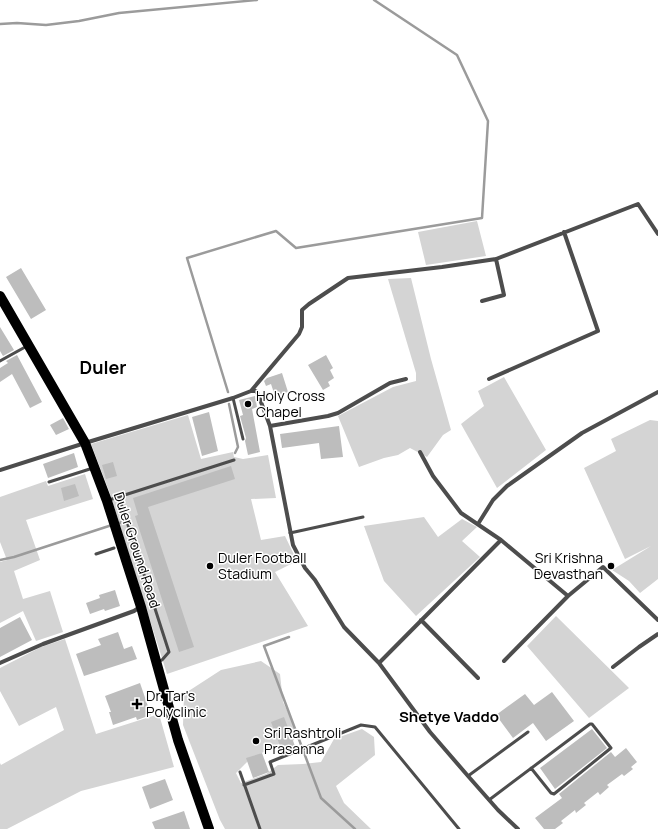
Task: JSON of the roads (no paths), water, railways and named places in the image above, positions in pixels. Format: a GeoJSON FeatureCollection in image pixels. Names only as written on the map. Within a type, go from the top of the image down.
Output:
{"type":"FeatureCollection","features":[{"type":"Feature","properties":{"kind":"main road","name":"Duler Ground Road"},"geometry":{"type":"LineString","coordinates":[[0,296],[85,443],[95,468],[141,607],[178,740],[208,829]]}},
{"type":"Feature","properties":{"kind":"street"},"geometry":{"type":"LineString","coordinates":[[0,470],[233,398],[251,391],[299,334],[302,327],[302,310],[348,278],[442,268],[496,259],[638,204],[658,232]]}},
{"type":"Feature","properties":{"kind":"street"},"geometry":{"type":"LineString","coordinates":[[489,379],[598,331],[564,232]]}},
{"type":"Feature","properties":{"kind":"street"},"geometry":{"type":"LineString","coordinates":[[482,301],[504,295],[496,259]]}},
{"type":"Feature","properties":{"kind":"street"},"geometry":{"type":"LineString","coordinates":[[270,426],[338,413],[390,383],[406,379]]}},
{"type":"Feature","properties":{"kind":"street"},"geometry":{"type":"LineString","coordinates":[[251,391],[256,391],[258,394],[270,426],[290,533],[293,545],[302,562],[344,627],[379,664],[430,732],[489,800],[518,829]]}},
{"type":"Feature","properties":{"kind":"street"},"geometry":{"type":"LineString","coordinates":[[478,524],[493,500],[507,486],[582,434],[658,392]]}},
{"type":"Feature","properties":{"kind":"street"},"geometry":{"type":"LineString","coordinates":[[420,452],[433,476],[461,513],[501,540],[568,596]]}},
{"type":"Feature","properties":{"kind":"street"},"geometry":{"type":"LineString","coordinates":[[379,664],[501,540]]}},
{"type":"Feature","properties":{"kind":"street"},"geometry":{"type":"LineString","coordinates":[[504,661],[568,596],[603,567],[658,620]]}},
{"type":"Feature","properties":{"kind":"street"},"geometry":{"type":"LineString","coordinates":[[0,663],[43,644],[134,612],[141,607]]}},
{"type":"Feature","properties":{"kind":"street"},"geometry":{"type":"LineString","coordinates":[[421,620],[478,678]]}},
{"type":"Feature","properties":{"kind":"street"},"geometry":{"type":"LineString","coordinates":[[613,667],[658,634]]}},
{"type":"Feature","properties":{"kind":"lane"},"geometry":{"type":"LineString","coordinates":[[0,361],[28,345]]}},
{"type":"Feature","properties":{"kind":"lane"},"geometry":{"type":"LineString","coordinates":[[233,398],[243,439]]}},
{"type":"Feature","properties":{"kind":"lane"},"geometry":{"type":"LineString","coordinates":[[107,501],[234,460]]}},
{"type":"Feature","properties":{"kind":"lane"},"geometry":{"type":"LineString","coordinates":[[49,482],[95,468]]}},
{"type":"Feature","properties":{"kind":"lane"},"geometry":{"type":"LineString","coordinates":[[119,497],[169,652],[162,660],[156,663]]}},
{"type":"Feature","properties":{"kind":"lane"},"geometry":{"type":"LineString","coordinates":[[290,533],[363,517]]}},
{"type":"Feature","properties":{"kind":"lane"},"geometry":{"type":"LineString","coordinates":[[96,554],[114,548]]}},
{"type":"Feature","properties":{"kind":"lane"},"geometry":{"type":"LineString","coordinates":[[489,800],[531,768],[590,724],[592,724],[611,748],[554,794],[551,793],[531,768]]}},
{"type":"Feature","properties":{"kind":"lane"},"geometry":{"type":"LineString","coordinates":[[244,785],[274,774],[270,762],[361,725],[374,726],[459,829]]}},
{"type":"Feature","properties":{"kind":"lane"},"geometry":{"type":"LineString","coordinates":[[468,776],[528,732]]}},
{"type":"Feature","properties":{"kind":"lane"},"geometry":{"type":"LineString","coordinates":[[240,772],[260,829]]}},
{"type":"Feature","properties":{"kind":"waterway"},"geometry":{"type":"LineString","coordinates":[[0,24],[17,23],[46,25],[79,21],[119,13],[257,0]]}},
{"type":"Feature","properties":{"kind":"waterway"},"geometry":{"type":"LineString","coordinates":[[228,392],[187,258],[276,231],[296,248],[482,218],[488,121],[457,55],[374,0]]}},
{"type":"Feature","properties":{"kind":"waterway"},"geometry":{"type":"LineString","coordinates":[[229,404],[238,447],[235,453]]}},
{"type":"Feature","properties":{"kind":"waterway"},"geometry":{"type":"LineString","coordinates":[[117,524],[122,522]]}},
{"type":"Feature","properties":{"kind":"waterway"},"geometry":{"type":"LineString","coordinates":[[0,560],[14,557],[112,525]]}},
{"type":"Feature","properties":{"kind":"waterway"},"geometry":{"type":"LineString","coordinates":[[289,637],[264,646],[321,798],[355,829]]}},
{"type":"Feature","properties":{"kind":"place","name":"Holy Cross Chapel"},"geometry":{"type":"Point","coordinates":[248,404]}},
{"type":"Feature","properties":{"kind":"place","name":"Duler Football Stadium"},"geometry":{"type":"Point","coordinates":[210,566]}},
{"type":"Feature","properties":{"kind":"place","name":"Sri Krishna Devasthan"},"geometry":{"type":"Point","coordinates":[611,566]}},
{"type":"Feature","properties":{"kind":"place","name":"Dr. Tar's Polyclinic"},"geometry":{"type":"Point","coordinates":[137,704]}},
{"type":"Feature","properties":{"kind":"place","name":"Sri Rashtroli Prasanna"},"geometry":{"type":"Point","coordinates":[256,741]}},
{"type":"Feature","properties":{"kind":"district","name":"Duler"},"geometry":{"type":"Point","coordinates":[103,368]}},
{"type":"Feature","properties":{"kind":"district","name":"Shetye Vaddo"},"geometry":{"type":"Point","coordinates":[449,717]}}]}
